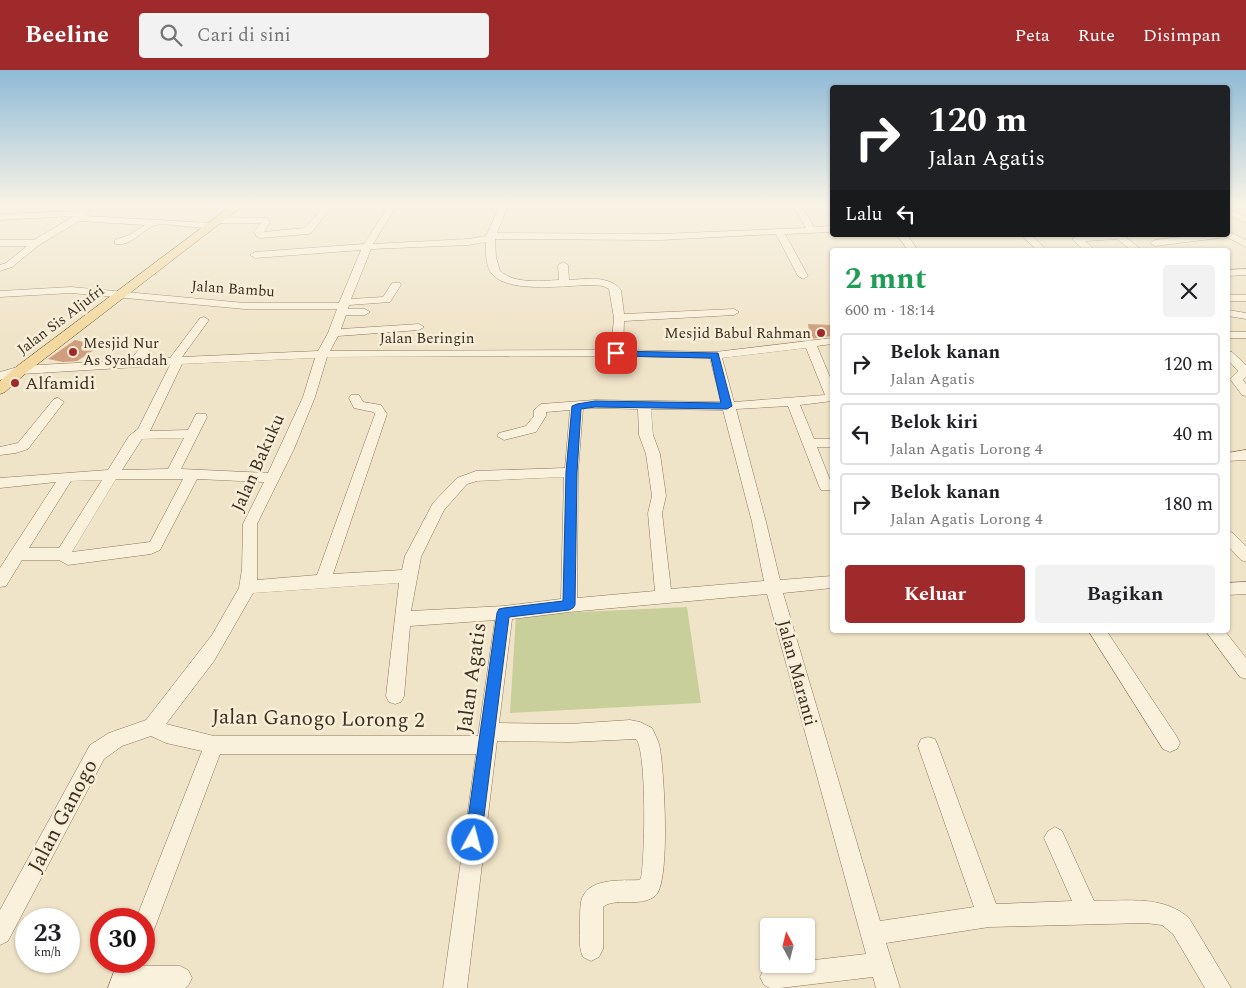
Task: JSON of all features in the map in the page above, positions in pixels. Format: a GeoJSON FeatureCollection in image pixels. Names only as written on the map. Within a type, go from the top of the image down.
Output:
{"type":"FeatureCollection","features":[{"type":"Feature","properties":{"kind":"main road","name":"Jalan Sis Aljufri"},"geometry":{"type":"LineString","coordinates":[[0,389],[21,370],[183,248]]}},
{"type":"Feature","properties":{"kind":"street"},"geometry":{"type":"LineString","coordinates":[[0,268],[9,265],[30,248]]}},
{"type":"Feature","properties":{"kind":"street"},"geometry":{"type":"LineString","coordinates":[[255,255],[308,249],[342,248]]}},
{"type":"Feature","properties":{"kind":"street","name":"Jalan Bakuku"},"geometry":{"type":"LineString","coordinates":[[152,727],[225,632],[247,587],[251,563],[250,524],[309,397],[322,354],[334,333],[355,273],[367,248]]}},
{"type":"Feature","properties":{"kind":"street"},"geometry":{"type":"LineString","coordinates":[[491,248],[492,263],[499,276],[518,282],[600,283],[611,285],[616,290],[619,318],[616,353]]}},
{"type":"Feature","properties":{"kind":"street"},"geometry":{"type":"LineString","coordinates":[[788,248],[804,276]]}},
{"type":"Feature","properties":{"kind":"street"},"geometry":{"type":"LineString","coordinates":[[562,265],[564,282]]}},
{"type":"Feature","properties":{"kind":"street"},"geometry":{"type":"LineString","coordinates":[[1230,273],[1246,272]]}},
{"type":"Feature","properties":{"kind":"street"},"geometry":{"type":"LineString","coordinates":[[343,307],[386,300],[396,285]]}},
{"type":"Feature","properties":{"kind":"street","name":"Jalan Bambu"},"geometry":{"type":"LineString","coordinates":[[0,294],[79,291],[246,306],[343,307]]}},
{"type":"Feature","properties":{"kind":"street"},"geometry":{"type":"LineString","coordinates":[[0,306],[14,294]]}},
{"type":"Feature","properties":{"kind":"street"},"geometry":{"type":"LineString","coordinates":[[1230,298],[1246,298]]}},
{"type":"Feature","properties":{"kind":"street"},"geometry":{"type":"LineString","coordinates":[[343,307],[365,312]]}},
{"type":"Feature","properties":{"kind":"street"},"geometry":{"type":"LineString","coordinates":[[619,318],[734,312]]}},
{"type":"Feature","properties":{"kind":"street"},"geometry":{"type":"LineString","coordinates":[[1230,313],[1246,316]]}},
{"type":"Feature","properties":{"kind":"street"},"geometry":{"type":"LineString","coordinates":[[63,554],[110,476],[138,435],[143,431],[176,361],[204,320]]}},
{"type":"Feature","properties":{"kind":"street"},"geometry":{"type":"LineString","coordinates":[[334,333],[419,327]]}},
{"type":"Feature","properties":{"kind":"street"},"geometry":{"type":"LineString","coordinates":[[1230,335],[1246,335]]}},
{"type":"Feature","properties":{"kind":"street","name":"Jalan Beringin"},"geometry":{"type":"LineString","coordinates":[[0,376],[21,370],[322,354],[616,353],[715,355],[830,341]]}},
{"type":"Feature","properties":{"kind":"street"},"geometry":{"type":"LineString","coordinates":[[810,344],[830,391]]}},
{"type":"Feature","properties":{"kind":"street"},"geometry":{"type":"LineString","coordinates":[[134,363],[146,348]]}},
{"type":"Feature","properties":{"kind":"street","name":"Jalan Maranti"},"geometry":{"type":"LineString","coordinates":[[715,355],[759,522],[773,587],[831,796],[888,988]]}},
{"type":"Feature","properties":{"kind":"street"},"geometry":{"type":"LineString","coordinates":[[1230,356],[1244,370],[1241,376],[1232,378]]}},
{"type":"Feature","properties":{"kind":"street"},"geometry":{"type":"LineString","coordinates":[[1232,378],[1246,392]]}},
{"type":"Feature","properties":{"kind":"street"},"geometry":{"type":"LineString","coordinates":[[504,436],[531,429],[540,416],[540,410],[545,407],[595,404],[727,406],[827,399],[830,397]]}},
{"type":"Feature","properties":{"kind":"street"},"geometry":{"type":"LineString","coordinates":[[323,581],[381,414],[377,408],[367,408],[358,405],[355,398]]}},
{"type":"Feature","properties":{"kind":"street"},"geometry":{"type":"LineString","coordinates":[[792,401],[826,486]]}},
{"type":"Feature","properties":{"kind":"street"},"geometry":{"type":"LineString","coordinates":[[0,451],[18,449],[23,446],[58,402]]}},
{"type":"Feature","properties":{"kind":"street"},"geometry":{"type":"LineString","coordinates":[[644,405],[646,435],[653,454],[659,496],[655,513],[664,597]]}},
{"type":"Feature","properties":{"kind":"street"},"geometry":{"type":"LineString","coordinates":[[569,605],[571,472],[577,406]]}},
{"type":"Feature","properties":{"kind":"street"},"geometry":{"type":"LineString","coordinates":[[172,474],[201,417]]}},
{"type":"Feature","properties":{"kind":"street"},"geometry":{"type":"LineString","coordinates":[[138,435],[191,434]]}},
{"type":"Feature","properties":{"kind":"street"},"geometry":{"type":"LineString","coordinates":[[809,442],[830,443]]}},
{"type":"Feature","properties":{"kind":"street"},"geometry":{"type":"LineString","coordinates":[[1230,457],[1246,455]]}},
{"type":"Feature","properties":{"kind":"street"},"geometry":{"type":"LineString","coordinates":[[395,696],[408,576],[413,556],[425,536],[438,507],[462,481],[476,476],[571,472]]}},
{"type":"Feature","properties":{"kind":"street"},"geometry":{"type":"LineString","coordinates":[[0,483],[67,477],[172,474],[273,478]]}},
{"type":"Feature","properties":{"kind":"street"},"geometry":{"type":"LineString","coordinates":[[17,554],[63,554],[68,559],[151,548],[155,546],[193,474]]}},
{"type":"Feature","properties":{"kind":"street"},"geometry":{"type":"LineString","coordinates":[[0,581],[67,477]]}},
{"type":"Feature","properties":{"kind":"street"},"geometry":{"type":"LineString","coordinates":[[1230,539],[1246,557]]}},
{"type":"Feature","properties":{"kind":"street"},"geometry":{"type":"LineString","coordinates":[[247,587],[408,576]]}},
{"type":"Feature","properties":{"kind":"street","name":"Jalan Agatis"},"geometry":{"type":"LineString","coordinates":[[455,988],[486,739],[504,613],[569,605],[830,582]]}},
{"type":"Feature","properties":{"kind":"street"},"geometry":{"type":"LineString","coordinates":[[1230,589],[1246,588]]}},
{"type":"Feature","properties":{"kind":"street"},"geometry":{"type":"LineString","coordinates":[[402,619],[504,613]]}},
{"type":"Feature","properties":{"kind":"street"},"geometry":{"type":"LineString","coordinates":[[1099,633],[1170,743]]}},
{"type":"Feature","properties":{"kind":"street"},"geometry":{"type":"LineString","coordinates":[[1216,633],[1246,671]]}},
{"type":"Feature","properties":{"kind":"street","name":"Jalan Ganogo Lorong 2"},"geometry":{"type":"LineString","coordinates":[[152,727],[166,734],[214,744],[486,739],[624,730],[642,732],[646,735],[650,752],[653,817],[651,883],[650,887],[643,890],[601,893],[593,899],[591,949]]}},
{"type":"Feature","properties":{"kind":"street","name":"Jalan Ganogo"},"geometry":{"type":"LineString","coordinates":[[0,934],[97,752],[108,742],[118,737],[152,727]]}},
{"type":"Feature","properties":{"kind":"street"},"geometry":{"type":"LineString","coordinates":[[151,908],[214,744]]}},
{"type":"Feature","properties":{"kind":"street"},"geometry":{"type":"LineString","coordinates":[[928,746],[989,916]]}},
{"type":"Feature","properties":{"kind":"street"},"geometry":{"type":"LineString","coordinates":[[1056,838],[1088,912]]}},
{"type":"Feature","properties":{"kind":"street"},"geometry":{"type":"LineString","coordinates":[[872,934],[989,916],[1146,912],[1172,918],[1180,926],[1219,988]]}},
{"type":"Feature","properties":{"kind":"street"},"geometry":{"type":"LineString","coordinates":[[772,977],[881,964]]}},
{"type":"Feature","properties":{"kind":"street"},"geometry":{"type":"LineString","coordinates":[[125,976],[180,978]]}},
{"type":"Feature","properties":{"kind":"green space"},"geometry":{"type":"Polygon","coordinates":[[[687,607],[701,703],[510,713],[516,615],[687,607]]]}},
{"type":"Feature","properties":{"kind":"building","name":"Mesjid Babul Rahman"},"geometry":{"type":"Polygon","coordinates":[[[808,324],[830,325],[830,336],[810,339],[808,324]]]}},
{"type":"Feature","properties":{"kind":"building","name":"Mesjid Nur As Syahadah"},"geometry":{"type":"Polygon","coordinates":[[[75,340],[100,346],[77,361],[63,362],[48,359],[75,340]]]}},
{"type":"Feature","properties":{"kind":"place","name":"Mesjid Babul Rahman"},"geometry":{"type":"Point","coordinates":[821,333]}},
{"type":"Feature","properties":{"kind":"place","name":"Mesjid Nur As Syahadah"},"geometry":{"type":"Point","coordinates":[73,352]}},
{"type":"Feature","properties":{"kind":"place","name":"Alfamidi"},"geometry":{"type":"Point","coordinates":[15,383]}},
{"type":"Feature","properties":{"kind":"route"},"geometry":{"type":"LineString","coordinates":[[473,840],[504,613],[569,605],[571,472],[577,406],[595,404],[727,406],[715,355],[616,353]]}}]}
